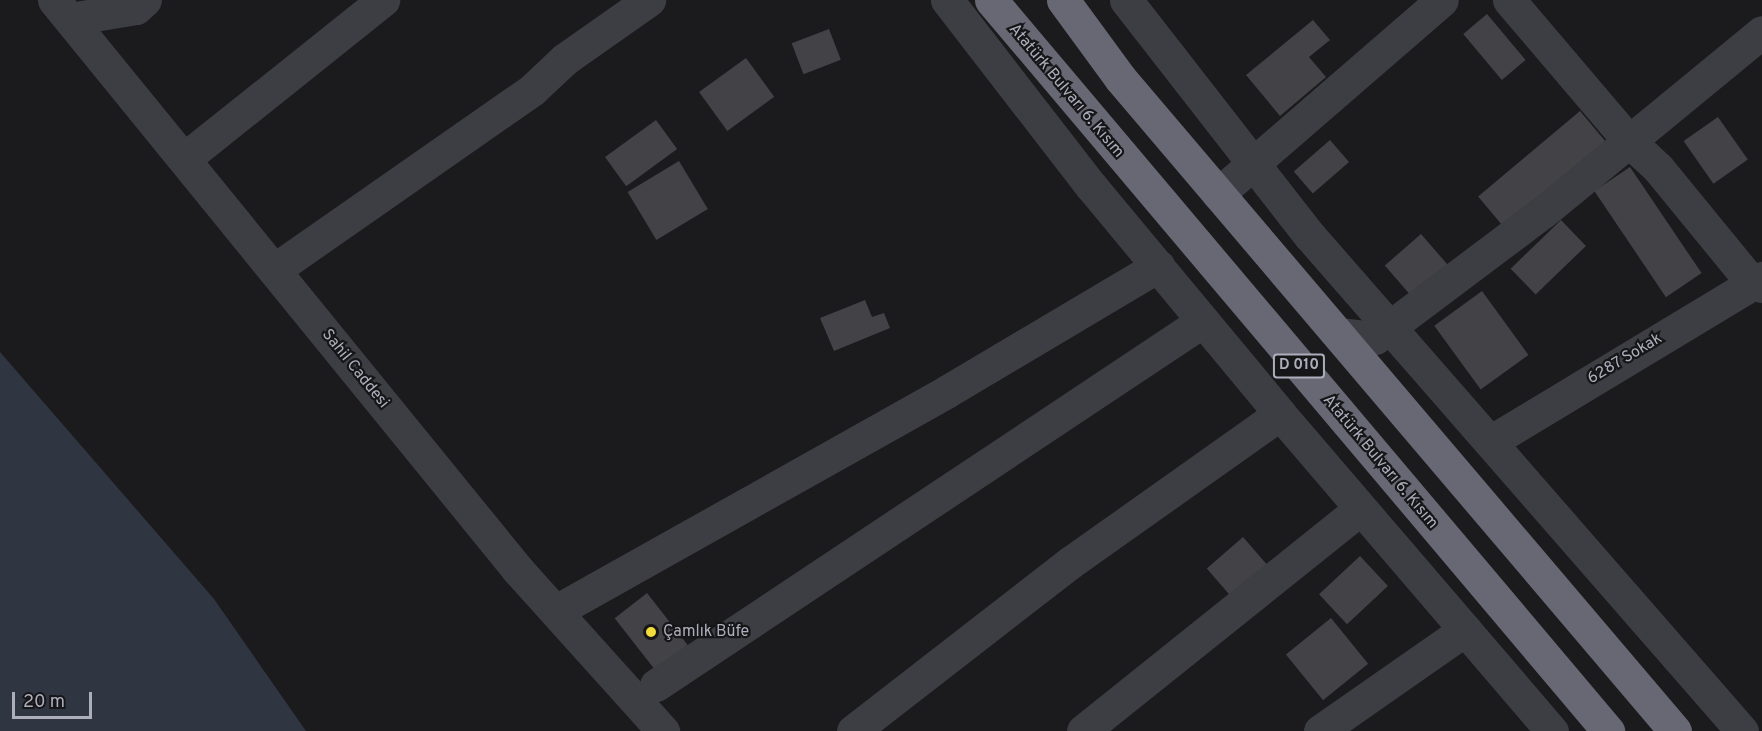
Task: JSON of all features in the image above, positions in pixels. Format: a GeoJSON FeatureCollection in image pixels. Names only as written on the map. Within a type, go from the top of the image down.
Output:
{"type":"FeatureCollection","features":[{"type":"Feature","properties":{"kind":"highway","name":"Atatürk Bulvarı 6. Kısım"},"geometry":{"type":"LineString","coordinates":[[991,0],[1608,731]]}},
{"type":"Feature","properties":{"kind":"highway","name":"D 010"},"geometry":{"type":"LineString","coordinates":[[1063,0],[1120,78],[1675,731]]}},
{"type":"Feature","properties":{"kind":"street"},"geometry":{"type":"LineString","coordinates":[[62,10],[136,8],[145,0]]}},
{"type":"Feature","properties":{"kind":"street"},"geometry":{"type":"LineString","coordinates":[[184,159],[383,0]]}},
{"type":"Feature","properties":{"kind":"street"},"geometry":{"type":"LineString","coordinates":[[274,270],[533,89],[566,59],[649,0]]}},
{"type":"Feature","properties":{"kind":"street"},"geometry":{"type":"LineString","coordinates":[[947,0],[1158,266],[1360,509],[1465,630],[1541,727]]}},
{"type":"Feature","properties":{"kind":"street"},"geometry":{"type":"LineString","coordinates":[[1126,0],[1254,164],[1390,327],[1742,731]]}},
{"type":"Feature","properties":{"kind":"street"},"geometry":{"type":"LineString","coordinates":[[1218,194],[1442,0]]}},
{"type":"Feature","properties":{"kind":"street"},"geometry":{"type":"LineString","coordinates":[[1509,0],[1628,140],[1658,168],[1759,283]]}},
{"type":"Feature","properties":{"kind":"street","name":"Sahil Caddesi"},"geometry":{"type":"LineString","coordinates":[[62,10],[556,611],[663,731]]}},
{"type":"Feature","properties":{"kind":"street"},"geometry":{"type":"LineString","coordinates":[[1338,334],[1375,338],[1543,212],[1762,32]]}},
{"type":"Feature","properties":{"kind":"street"},"geometry":{"type":"LineString","coordinates":[[556,611],[946,392],[1158,266]]}},
{"type":"Feature","properties":{"kind":"street","name":"6287 Sokak"},"geometry":{"type":"LineString","coordinates":[[1490,442],[1759,283]]}},
{"type":"Feature","properties":{"kind":"street"},"geometry":{"type":"LineString","coordinates":[[656,685],[1203,321]]}},
{"type":"Feature","properties":{"kind":"street"},"geometry":{"type":"LineString","coordinates":[[853,731],[1071,562],[1280,414]]}},
{"type":"Feature","properties":{"kind":"street"},"geometry":{"type":"LineString","coordinates":[[1083,731],[1360,509]]}},
{"type":"Feature","properties":{"kind":"street"},"geometry":{"type":"LineString","coordinates":[[1320,731],[1465,630]]}},
{"type":"Feature","properties":{"kind":"shaded area"},"geometry":{"type":"Polygon","coordinates":[[[0,352],[214,599],[306,731],[0,731],[0,352]]]}},
{"type":"Feature","properties":{"kind":"building"},"geometry":{"type":"Polygon","coordinates":[[[1487,14],[1526,60],[1502,80],[1463,34],[1487,14]]]}},
{"type":"Feature","properties":{"kind":"building"},"geometry":{"type":"Polygon","coordinates":[[[1313,20],[1330,40],[1309,57],[1326,77],[1280,116],[1246,75],[1313,20]]]}},
{"type":"Feature","properties":{"kind":"building"},"geometry":{"type":"Polygon","coordinates":[[[829,29],[841,60],[803,74],[792,43],[829,29]]]}},
{"type":"Feature","properties":{"kind":"building"},"geometry":{"type":"Polygon","coordinates":[[[746,58],[774,97],[727,131],[699,92],[746,58]]]}},
{"type":"Feature","properties":{"kind":"building"},"geometry":{"type":"Polygon","coordinates":[[[1580,111],[1609,145],[1507,231],[1478,196],[1580,111]]]}},
{"type":"Feature","properties":{"kind":"building"},"geometry":{"type":"Polygon","coordinates":[[[1718,117],[1748,160],[1713,184],[1684,141],[1718,117]]]}},
{"type":"Feature","properties":{"kind":"building"},"geometry":{"type":"Polygon","coordinates":[[[656,120],[677,149],[626,186],[605,157],[656,120]]]}},
{"type":"Feature","properties":{"kind":"building"},"geometry":{"type":"Polygon","coordinates":[[[1330,140],[1349,162],[1313,193],[1294,171],[1330,140]]]}},
{"type":"Feature","properties":{"kind":"building"},"geometry":{"type":"Polygon","coordinates":[[[679,161],[708,209],[656,240],[628,192],[679,161]]]}},
{"type":"Feature","properties":{"kind":"building"},"geometry":{"type":"Polygon","coordinates":[[[1630,167],[1702,273],[1666,297],[1594,191],[1630,167]]]}},
{"type":"Feature","properties":{"kind":"building"},"geometry":{"type":"Polygon","coordinates":[[[1561,220],[1586,246],[1536,295],[1511,269],[1561,220]]]}},
{"type":"Feature","properties":{"kind":"building"},"geometry":{"type":"Polygon","coordinates":[[[1421,234],[1451,269],[1415,300],[1385,265],[1421,234]]]}},
{"type":"Feature","properties":{"kind":"building"},"geometry":{"type":"Polygon","coordinates":[[[1482,291],[1528,355],[1481,390],[1434,326],[1482,291]]]}},
{"type":"Feature","properties":{"kind":"building"},"geometry":{"type":"Polygon","coordinates":[[[865,300],[872,317],[884,313],[890,328],[834,351],[820,318],[865,300]]]}},
{"type":"Feature","properties":{"kind":"building"},"geometry":{"type":"Polygon","coordinates":[[[1243,537],[1268,566],[1232,597],[1207,568],[1243,537]]]}},
{"type":"Feature","properties":{"kind":"building"},"geometry":{"type":"Polygon","coordinates":[[[1360,556],[1388,586],[1347,624],[1319,594],[1360,556]]]}},
{"type":"Feature","properties":{"kind":"building","name":"Çamlık Büfe"},"geometry":{"type":"Polygon","coordinates":[[[647,593],[688,645],[655,670],[615,618],[647,593]]]}},
{"type":"Feature","properties":{"kind":"building"},"geometry":{"type":"Polygon","coordinates":[[[1331,618],[1368,664],[1323,700],[1286,655],[1331,618]]]}},
{"type":"Feature","properties":{"kind":"place","name":"Çamlık Büfe"},"geometry":{"type":"Point","coordinates":[651,632]}}]}
